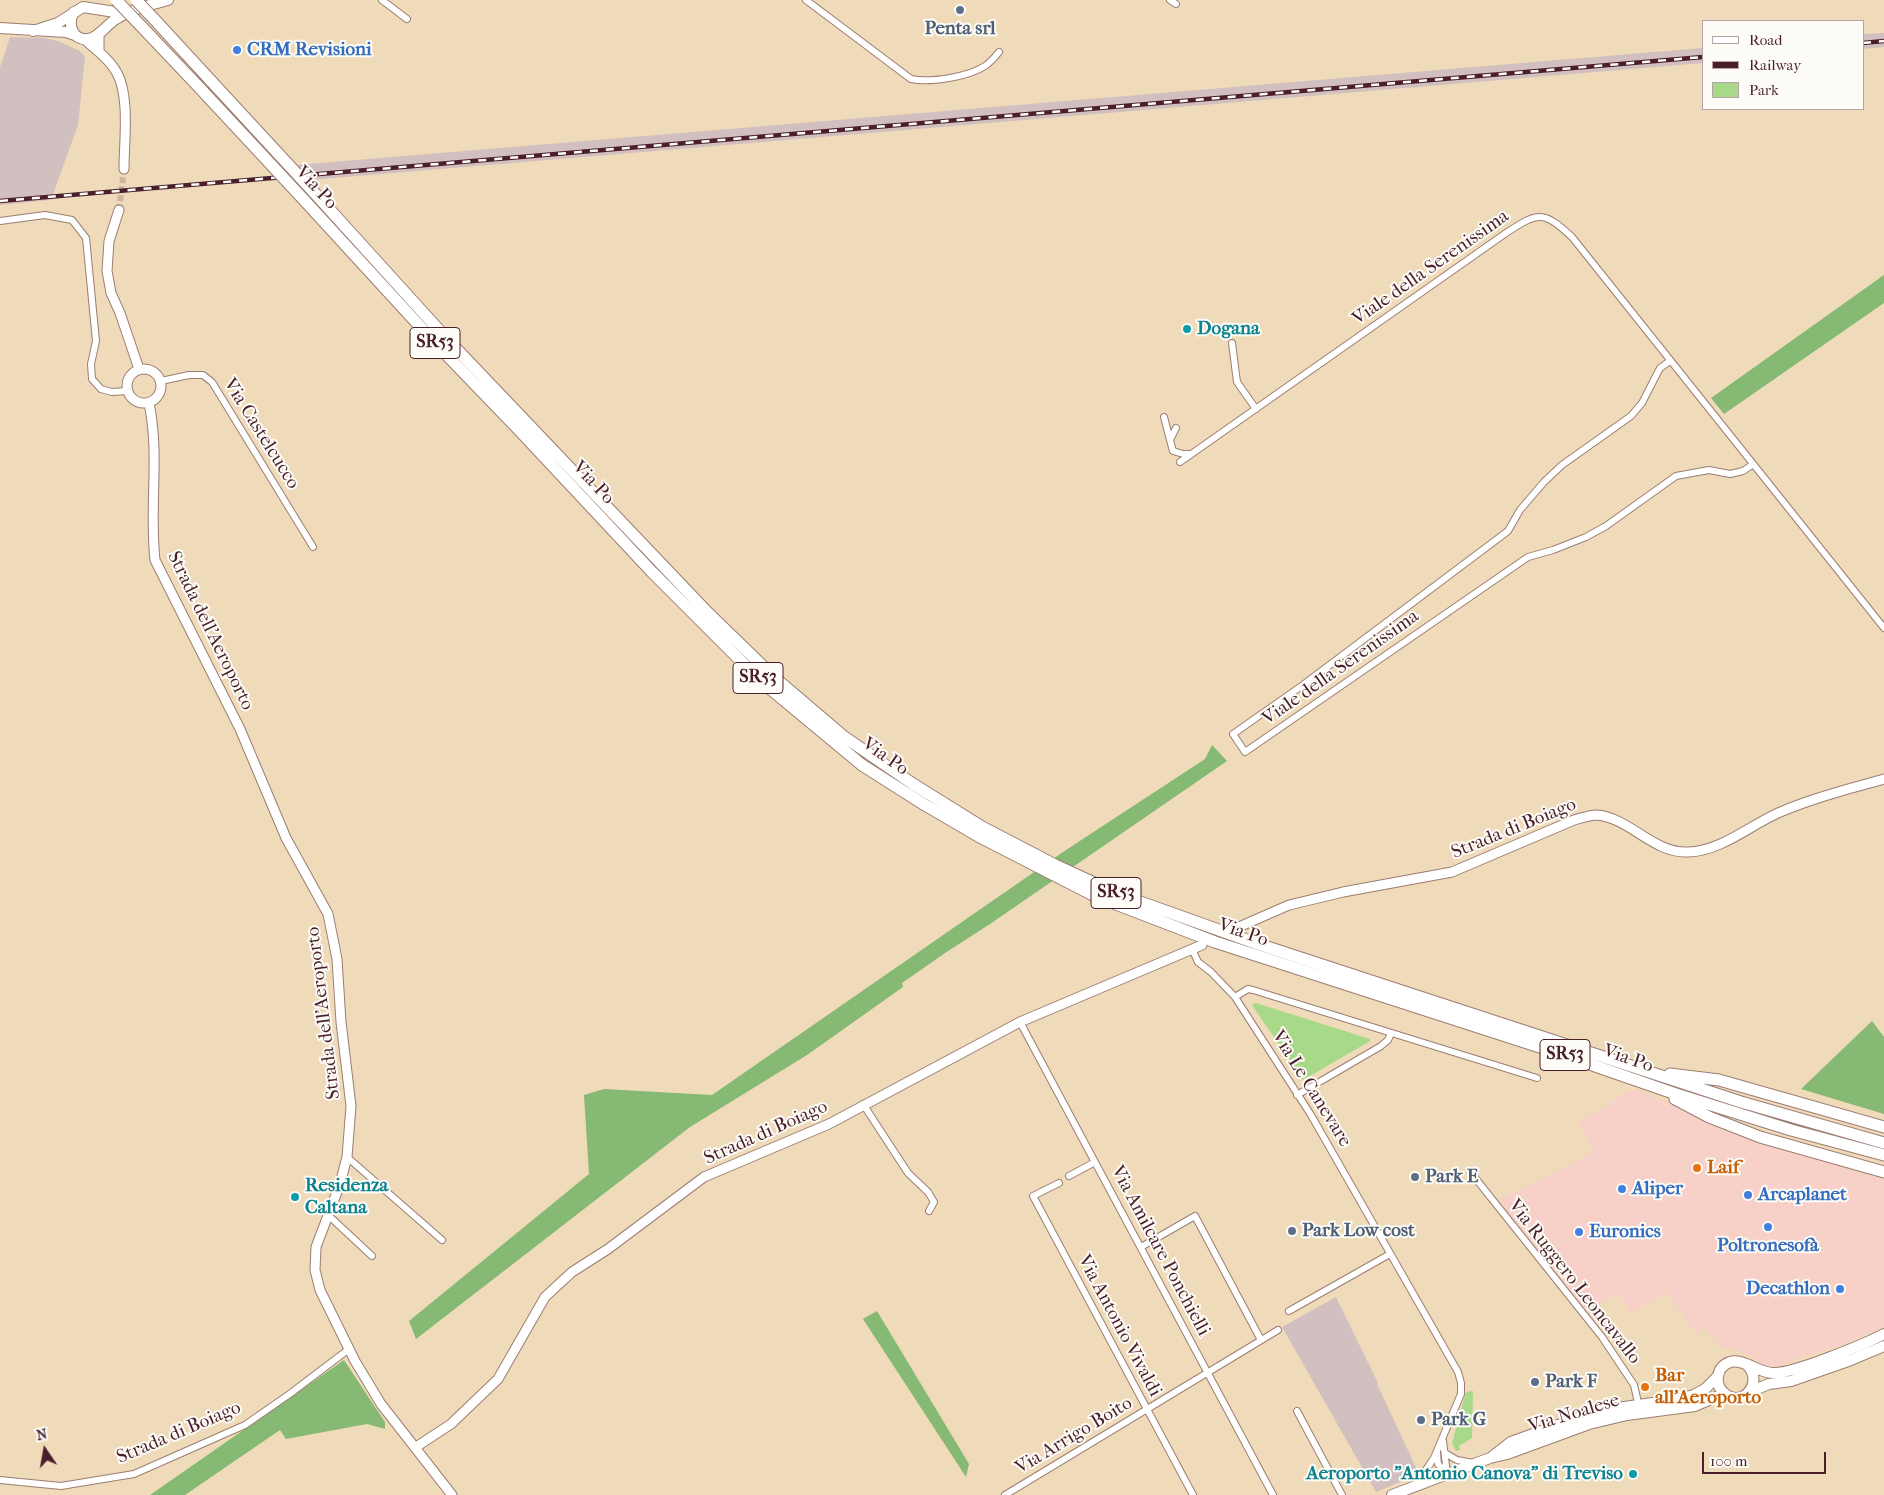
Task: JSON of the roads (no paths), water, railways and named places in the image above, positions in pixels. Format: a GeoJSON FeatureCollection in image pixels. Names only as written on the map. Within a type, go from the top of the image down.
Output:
{"type":"FeatureCollection","features":[{"type":"Feature","properties":{"kind":"highway","name":"Via Po"},"geometry":{"type":"LineString","coordinates":[[116,0],[438,346],[659,579],[762,682],[862,765],[978,836],[1095,896],[1215,942],[1546,1049],[1884,1143]]}},
{"type":"Feature","properties":{"kind":"highway","name":"Via Po"},"geometry":{"type":"LineString","coordinates":[[136,0],[321,200],[447,340],[722,626],[775,678],[843,736],[914,784],[982,827],[1055,865],[1118,894],[1791,1130],[1884,1156]]}},
{"type":"Feature","properties":{"kind":"highway"},"geometry":{"type":"LineString","coordinates":[[1641,1076],[1719,1080],[1884,1127]]}},
{"type":"Feature","properties":{"kind":"highway"},"geometry":{"type":"LineString","coordinates":[[1641,1076],[1709,1117],[1760,1137],[1884,1172]]}},
{"type":"Feature","properties":{"kind":"main road"},"geometry":{"type":"LineString","coordinates":[[0,28],[66,32],[80,37],[93,38],[116,18],[156,2],[168,0]]}},
{"type":"Feature","properties":{"kind":"main road"},"geometry":{"type":"LineString","coordinates":[[33,31],[58,24],[83,7],[115,12],[130,11]]}},
{"type":"Feature","properties":{"kind":"main road"},"geometry":{"type":"LineString","coordinates":[[93,8],[101,15],[103,20],[100,32]]}},
{"type":"Feature","properties":{"kind":"main road"},"geometry":{"type":"LineString","coordinates":[[74,12],[70,26],[80,37]]}},
{"type":"Feature","properties":{"kind":"main road"},"geometry":{"type":"LineString","coordinates":[[1884,1334],[1834,1355],[1781,1372],[1765,1372],[1737,1361],[1728,1363],[1721,1369],[1718,1376],[1719,1387],[1727,1395],[1736,1398],[1769,1384],[1791,1382],[1884,1346]]}},
{"type":"Feature","properties":{"kind":"main road"},"geometry":{"type":"LineString","coordinates":[[1748,1366],[1754,1381],[1749,1392]]}},
{"type":"Feature","properties":{"kind":"main road","name":"Via Noalese"},"geometry":{"type":"LineString","coordinates":[[1639,1409],[1696,1394],[1705,1389],[1718,1376]]}},
{"type":"Feature","properties":{"kind":"main road","name":"Via Noalese"},"geometry":{"type":"LineString","coordinates":[[1392,1495],[1490,1458],[1511,1442],[1575,1418],[1606,1410],[1695,1406],[1716,1397],[1727,1395]]}},
{"type":"Feature","properties":{"kind":"street"},"geometry":{"type":"LineString","coordinates":[[382,0],[407,19]]}},
{"type":"Feature","properties":{"kind":"street"},"geometry":{"type":"LineString","coordinates":[[806,0],[910,79],[936,80],[972,72],[983,68],[999,52]]}},
{"type":"Feature","properties":{"kind":"street"},"geometry":{"type":"LineString","coordinates":[[99,52],[100,32]]}},
{"type":"Feature","properties":{"kind":"street"},"geometry":{"type":"LineString","coordinates":[[80,37],[112,64],[121,84],[124,123],[124,169]]}},
{"type":"Feature","properties":{"kind":"street"},"geometry":{"type":"LineString","coordinates":[[119,210],[109,241],[107,271],[111,293],[124,322],[139,369]]}},
{"type":"Feature","properties":{"kind":"street"},"geometry":{"type":"LineString","coordinates":[[0,221],[45,215],[63,218],[72,220],[86,238],[96,341],[91,364],[92,379],[101,389],[112,392],[127,391]]}},
{"type":"Feature","properties":{"kind":"street","name":"Viale della Serenissima"},"geometry":{"type":"LineString","coordinates":[[1180,462],[1506,233],[1527,219],[1541,216],[1556,222],[1572,237],[1752,465],[1884,628]]}},
{"type":"Feature","properties":{"kind":"street"},"geometry":{"type":"LineString","coordinates":[[1232,343],[1237,382],[1256,409]]}},
{"type":"Feature","properties":{"kind":"street","name":"Viale della Serenissima"},"geometry":{"type":"LineString","coordinates":[[1670,361],[1660,368],[1642,403],[1631,416],[1562,465],[1544,482],[1520,510],[1508,531],[1303,686],[1233,734],[1245,752],[1528,557],[1553,550],[1586,537],[1606,526],[1676,476],[1709,470],[1730,474],[1743,471],[1752,465]]}},
{"type":"Feature","properties":{"kind":"street"},"geometry":{"type":"LineString","coordinates":[[139,369],[153,372],[161,381],[158,397],[149,403],[143,404],[133,400],[127,391],[128,380],[131,374],[139,369]]}},
{"type":"Feature","properties":{"kind":"street","name":"Via Castelcucco"},"geometry":{"type":"LineString","coordinates":[[161,381],[189,375],[203,375],[212,382],[313,547]]}},
{"type":"Feature","properties":{"kind":"street","name":"Strada dell'Aeroporto"},"geometry":{"type":"LineString","coordinates":[[149,403],[154,426],[155,446],[152,532],[155,560],[240,729],[286,838],[328,914],[337,959],[341,1022],[351,1106],[347,1157],[316,1247],[315,1270],[320,1290],[349,1349],[381,1404],[452,1495]]}},
{"type":"Feature","properties":{"kind":"street"},"geometry":{"type":"LineString","coordinates":[[1164,417],[1173,451],[1191,454]]}},
{"type":"Feature","properties":{"kind":"street"},"geometry":{"type":"LineString","coordinates":[[1170,440],[1176,428]]}},
{"type":"Feature","properties":{"kind":"street","name":"Strada di Boiago"},"geometry":{"type":"LineString","coordinates":[[1232,930],[1289,905],[1343,892],[1452,872],[1574,820],[1595,815],[1611,819],[1656,844],[1678,852],[1696,851],[1717,846],[1778,814],[1810,800],[1884,779]]}},
{"type":"Feature","properties":{"kind":"street","name":"Strada di Boiago"},"geometry":{"type":"LineString","coordinates":[[416,1447],[451,1424],[498,1379],[546,1296],[572,1272],[608,1249],[704,1177],[829,1124],[863,1104],[1020,1022],[1202,945]]}},
{"type":"Feature","properties":{"kind":"street","name":"Via Le Canevare"},"geometry":{"type":"LineString","coordinates":[[1192,949],[1198,962],[1235,996],[1298,1094],[1458,1372],[1461,1394],[1437,1452],[1425,1473],[1414,1486]]}},
{"type":"Feature","properties":{"kind":"street"},"geometry":{"type":"LineString","coordinates":[[1235,996],[1248,989],[1253,990],[1537,1078]]}},
{"type":"Feature","properties":{"kind":"street","name":"Via Amilcare Ponchielli"},"geometry":{"type":"LineString","coordinates":[[1020,1022],[1273,1495]]}},
{"type":"Feature","properties":{"kind":"street"},"geometry":{"type":"LineString","coordinates":[[1298,1094],[1381,1046],[1388,1040],[1391,1032]]}},
{"type":"Feature","properties":{"kind":"street"},"geometry":{"type":"LineString","coordinates":[[863,1104],[908,1173],[928,1192],[934,1202],[929,1211]]}},
{"type":"Feature","properties":{"kind":"street"},"geometry":{"type":"LineString","coordinates":[[347,1157],[442,1240]]}},
{"type":"Feature","properties":{"kind":"street"},"geometry":{"type":"LineString","coordinates":[[1069,1176],[1095,1162]]}},
{"type":"Feature","properties":{"kind":"street","name":"Via Ruggero Leoncavallo"},"geometry":{"type":"LineString","coordinates":[[1472,1174],[1607,1344],[1634,1385],[1639,1409]]}},
{"type":"Feature","properties":{"kind":"street","name":"Via Antonio Vivaldi"},"geometry":{"type":"LineString","coordinates":[[1059,1183],[1033,1196],[1193,1495]]}},
{"type":"Feature","properties":{"kind":"street"},"geometry":{"type":"LineString","coordinates":[[328,1215],[372,1256]]}},
{"type":"Feature","properties":{"kind":"street"},"geometry":{"type":"LineString","coordinates":[[1141,1246],[1195,1216],[1261,1340]]}},
{"type":"Feature","properties":{"kind":"street"},"geometry":{"type":"LineString","coordinates":[[1288,1311],[1390,1254]]}},
{"type":"Feature","properties":{"kind":"street","name":"Via Arrigo Boito"},"geometry":{"type":"LineString","coordinates":[[1005,1495],[1278,1330]]}},
{"type":"Feature","properties":{"kind":"street","name":"Strada di Boiago"},"geometry":{"type":"LineString","coordinates":[[0,1480],[61,1486],[134,1474],[246,1425],[349,1349]]}},
{"type":"Feature","properties":{"kind":"street"},"geometry":{"type":"LineString","coordinates":[[1297,1411],[1342,1495]]}},
{"type":"Feature","properties":{"kind":"street"},"geometry":{"type":"LineString","coordinates":[[1443,1439],[1447,1474]]}},
{"type":"Feature","properties":{"kind":"street"},"geometry":{"type":"LineString","coordinates":[[1437,1452],[1438,1464],[1447,1474]]}},
{"type":"Feature","properties":{"kind":"street"},"geometry":{"type":"LineString","coordinates":[[1446,1453],[1457,1460],[1475,1463]]}},
{"type":"Feature","properties":{"kind":"tunnel"},"geometry":{"type":"LineString","coordinates":[[119,210],[124,169]]}},
{"type":"Feature","properties":{"kind":"railway"},"geometry":{"type":"LineString","coordinates":[[1864,43],[1884,41]]}},
{"type":"Feature","properties":{"kind":"railway"},"geometry":{"type":"LineString","coordinates":[[0,201],[1702,57]]}},
{"type":"Feature","properties":{"kind":"place","name":"Penta srl"},"geometry":{"type":"Point","coordinates":[960,10]}},
{"type":"Feature","properties":{"kind":"place","name":"CRM Revisioni"},"geometry":{"type":"Point","coordinates":[237,50]}},
{"type":"Feature","properties":{"kind":"place","name":"Dogana"},"geometry":{"type":"Point","coordinates":[1187,329]}},
{"type":"Feature","properties":{"kind":"place","name":"Laif"},"geometry":{"type":"Point","coordinates":[1697,1168]}},
{"type":"Feature","properties":{"kind":"place","name":"Park E"},"geometry":{"type":"Point","coordinates":[1415,1177]}},
{"type":"Feature","properties":{"kind":"place","name":"Aliper"},"geometry":{"type":"Point","coordinates":[1622,1189]}},
{"type":"Feature","properties":{"kind":"place","name":"Arcaplanet"},"geometry":{"type":"Point","coordinates":[1748,1195]}},
{"type":"Feature","properties":{"kind":"place","name":"Residenza Caltana"},"geometry":{"type":"Point","coordinates":[295,1197]}},
{"type":"Feature","properties":{"kind":"place","name":"Poltronesofà"},"geometry":{"type":"Point","coordinates":[1768,1227]}},
{"type":"Feature","properties":{"kind":"place","name":"Park Low cost"},"geometry":{"type":"Point","coordinates":[1292,1231]}},
{"type":"Feature","properties":{"kind":"place","name":"Euronics"},"geometry":{"type":"Point","coordinates":[1579,1232]}},
{"type":"Feature","properties":{"kind":"place","name":"Decathlon"},"geometry":{"type":"Point","coordinates":[1840,1289]}},
{"type":"Feature","properties":{"kind":"place","name":"Park F"},"geometry":{"type":"Point","coordinates":[1535,1382]}},
{"type":"Feature","properties":{"kind":"place","name":"Bar all'Aeroporto"},"geometry":{"type":"Point","coordinates":[1645,1387]}},
{"type":"Feature","properties":{"kind":"place","name":"Park G"},"geometry":{"type":"Point","coordinates":[1421,1420]}},
{"type":"Feature","properties":{"kind":"place","name":"Aeroporto \"Antonio Canova\" di Treviso"},"geometry":{"type":"Point","coordinates":[1633,1474]}}]}
